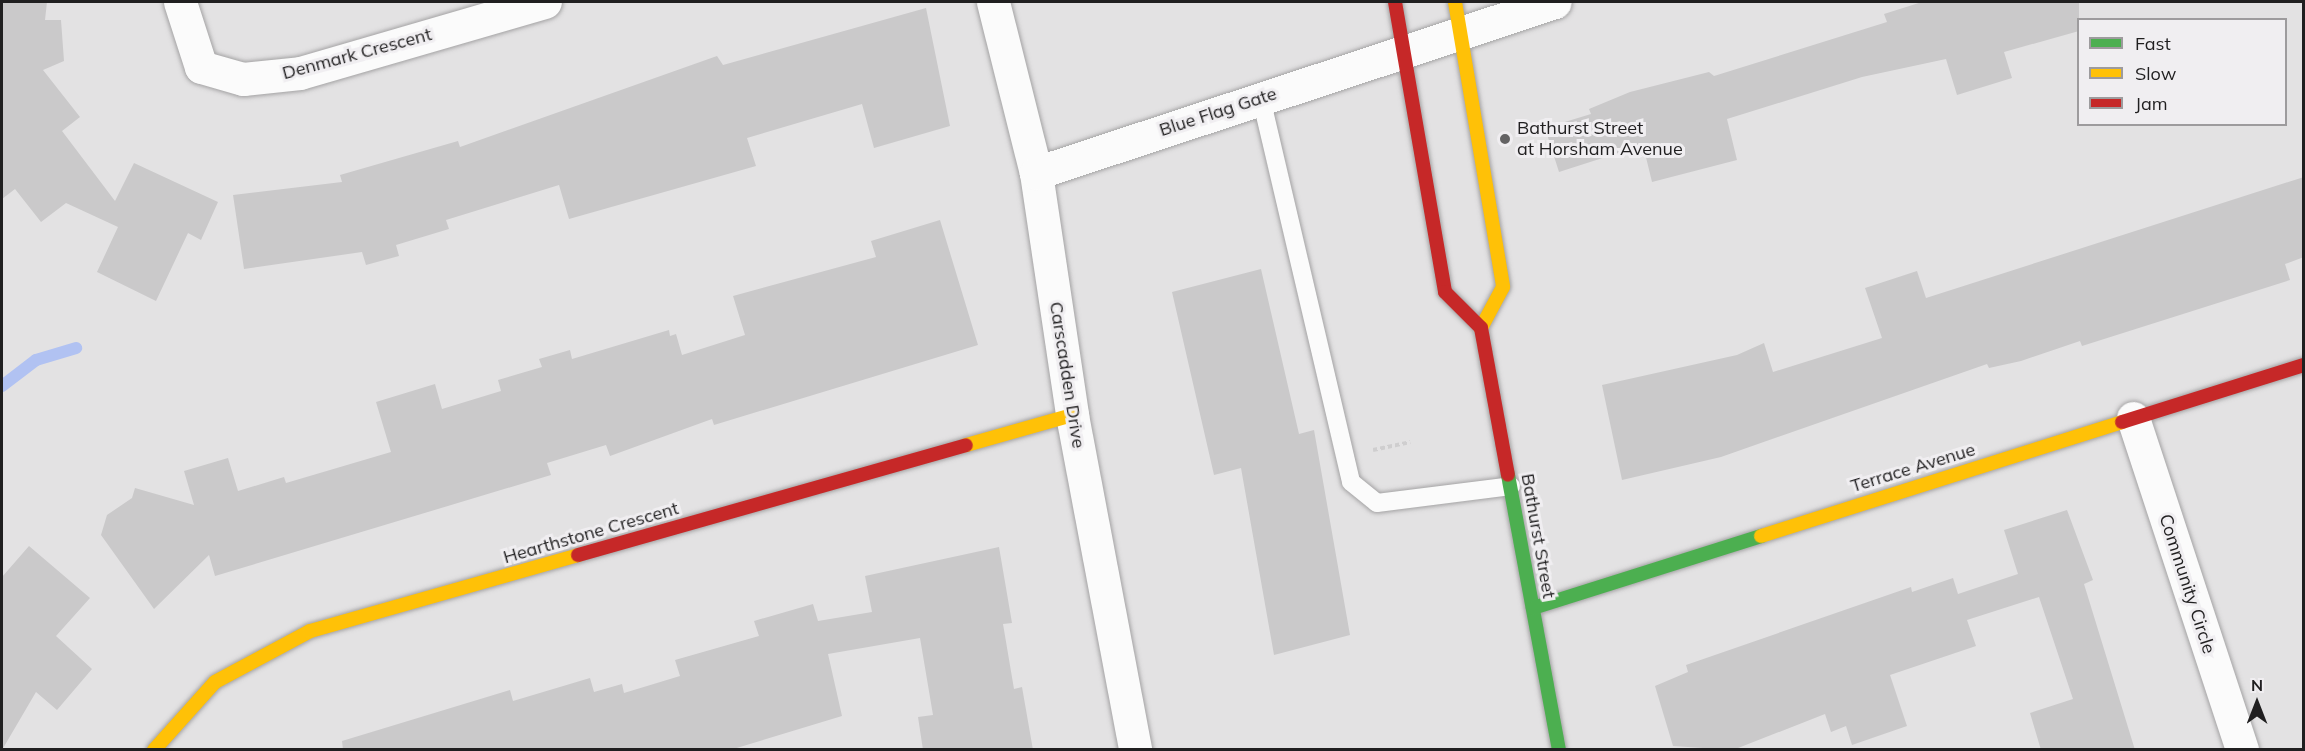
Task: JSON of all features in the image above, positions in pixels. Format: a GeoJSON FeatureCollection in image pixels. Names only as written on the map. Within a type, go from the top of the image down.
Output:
{"type":"FeatureCollection","features":[{"type":"Feature","properties":{"kind":"street","name":"Denmark Crescent"},"geometry":{"type":"LineString","coordinates":[[180,2],[201,67],[243,79],[300,73],[544,2]]}},
{"type":"Feature","properties":{"kind":"street","name":"Carscadden Drive"},"geometry":{"type":"LineString","coordinates":[[993,2],[1036,173],[1072,415],[1135,750]]}},
{"type":"Feature","properties":{"kind":"street"},"geometry":{"type":"LineString","coordinates":[[1395,2],[1401,49],[1445,292],[1481,328],[1503,287],[1458,16]]}},
{"type":"Feature","properties":{"kind":"street","name":"Blue Flag Gate"},"geometry":{"type":"LineString","coordinates":[[1036,173],[1401,49],[1458,16],[1555,2]]}},
{"type":"Feature","properties":{"kind":"street","name":"Bathurst Street"},"geometry":{"type":"LineString","coordinates":[[1481,328],[1559,750]]}},
{"type":"Feature","properties":{"kind":"street","name":"Terrace Avenue"},"geometry":{"type":"LineString","coordinates":[[1533,608],[2304,365]]}},
{"type":"Feature","properties":{"kind":"street","name":"Hearthstone Crescent"},"geometry":{"type":"LineString","coordinates":[[154,750],[215,682],[310,631],[1072,415]]}},
{"type":"Feature","properties":{"kind":"street","name":"Community Circle"},"geometry":{"type":"LineString","coordinates":[[2133,418],[2242,750]]}},
{"type":"Feature","properties":{"kind":"lane"},"geometry":{"type":"LineString","coordinates":[[1261,98],[1351,482],[1377,503],[1511,486]]}},
{"type":"Feature","properties":{"kind":"building"},"geometry":{"type":"Polygon","coordinates":[[[2,2],[47,2],[45,20],[61,20],[64,61],[43,70],[80,117],[62,131],[115,201],[134,163],[218,202],[201,240],[188,233],[156,301],[97,272],[118,227],[66,203],[41,222],[15,189],[2,199],[2,2]]]}},
{"type":"Feature","properties":{"kind":"building"},"geometry":{"type":"Polygon","coordinates":[[[1922,2],[2079,2],[2077,32],[2004,52],[2012,78],[1957,95],[1946,59],[1862,77],[1727,119],[1737,160],[1652,182],[1643,145],[1559,172],[1545,128],[1591,114],[1589,109],[1630,92],[1709,72],[1714,76],[1887,22],[1884,14],[1922,2]]]}},
{"type":"Feature","properties":{"kind":"building"},"geometry":{"type":"Polygon","coordinates":[[[926,8],[950,126],[874,148],[862,104],[747,138],[756,166],[569,219],[559,185],[446,220],[449,229],[396,245],[399,256],[366,265],[362,252],[244,269],[233,195],[342,182],[340,175],[458,141],[460,147],[717,56],[723,65],[926,8]]]}},
{"type":"Feature","properties":{"kind":"building"},"geometry":{"type":"Polygon","coordinates":[[[2304,177],[2304,257],[2285,264],[2290,280],[2082,346],[2080,341],[2021,361],[1989,368],[1987,364],[1721,457],[1622,480],[1602,385],[1737,355],[1764,343],[1773,372],[1882,338],[1865,288],[1917,271],[1926,298],[2304,177]]]}},
{"type":"Feature","properties":{"kind":"building"},"geometry":{"type":"Polygon","coordinates":[[[940,220],[978,345],[714,425],[712,419],[610,456],[606,445],[547,463],[551,475],[215,576],[209,555],[154,609],[101,535],[107,515],[132,498],[135,488],[194,505],[184,471],[228,458],[238,491],[284,477],[286,483],[391,452],[376,402],[435,384],[442,409],[501,391],[498,380],[542,367],[539,359],[570,350],[572,359],[669,330],[670,336],[676,334],[682,355],[745,335],[733,296],[876,257],[871,241],[940,220]]]}},
{"type":"Feature","properties":{"kind":"building"},"geometry":{"type":"Polygon","coordinates":[[[1261,269],[1299,434],[1314,430],[1350,635],[1274,655],[1241,468],[1214,475],[1172,292],[1261,269]]]}},
{"type":"Feature","properties":{"kind":"building"},"geometry":{"type":"Polygon","coordinates":[[[2067,510],[2093,580],[2084,584],[2135,750],[2041,750],[2030,713],[2073,699],[2039,597],[1967,620],[1976,646],[1890,675],[1907,726],[1852,745],[1846,726],[1831,732],[1825,714],[1733,750],[1673,746],[1655,686],[1688,672],[1686,665],[1911,587],[1912,592],[1953,578],[1958,594],[2018,574],[2004,530],[2067,510]]]}},
{"type":"Feature","properties":{"kind":"building"},"geometry":{"type":"Polygon","coordinates":[[[29,546],[90,598],[56,636],[92,669],[57,710],[36,692],[2,750],[2,577],[29,546]]]}},
{"type":"Feature","properties":{"kind":"building"},"geometry":{"type":"Polygon","coordinates":[[[999,547],[1012,623],[1003,624],[1014,689],[1022,687],[1033,750],[923,750],[918,717],[933,715],[920,638],[828,654],[842,716],[730,750],[343,750],[342,741],[510,690],[513,701],[590,678],[594,692],[622,684],[624,693],[680,676],[675,660],[759,636],[754,621],[813,604],[818,621],[872,612],[865,576],[999,547]]]}},
{"type":"Feature","properties":{"kind":"waterway"},"geometry":{"type":"LineString","coordinates":[[2,386],[36,360],[76,348]]}},
{"type":"Feature","properties":{"kind":"traffic: fast"},"geometry":{"type":"LineString","coordinates":[[1508,475],[1559,750]]}},
{"type":"Feature","properties":{"kind":"traffic: fast"},"geometry":{"type":"LineString","coordinates":[[1533,608],[1761,536]]}},
{"type":"Feature","properties":{"kind":"traffic: slow"},"geometry":{"type":"LineString","coordinates":[[1455,2],[1503,287],[1481,328]]}},
{"type":"Feature","properties":{"kind":"traffic: slow"},"geometry":{"type":"LineString","coordinates":[[966,445],[1072,415]]}},
{"type":"Feature","properties":{"kind":"traffic: slow"},"geometry":{"type":"LineString","coordinates":[[1761,536],[2122,422]]}},
{"type":"Feature","properties":{"kind":"traffic: slow"},"geometry":{"type":"LineString","coordinates":[[154,750],[215,682],[310,631],[578,555]]}},
{"type":"Feature","properties":{"kind":"traffic: jam"},"geometry":{"type":"LineString","coordinates":[[1395,2],[1445,292],[1481,328],[1508,475]]}},
{"type":"Feature","properties":{"kind":"traffic: jam"},"geometry":{"type":"LineString","coordinates":[[2122,422],[2304,365]]}},
{"type":"Feature","properties":{"kind":"traffic: jam"},"geometry":{"type":"LineString","coordinates":[[578,555],[966,445]]}},
{"type":"Feature","properties":{"kind":"place","name":"Bathurst Street at Horsham Avenue"},"geometry":{"type":"Point","coordinates":[1505,139]}}]}
